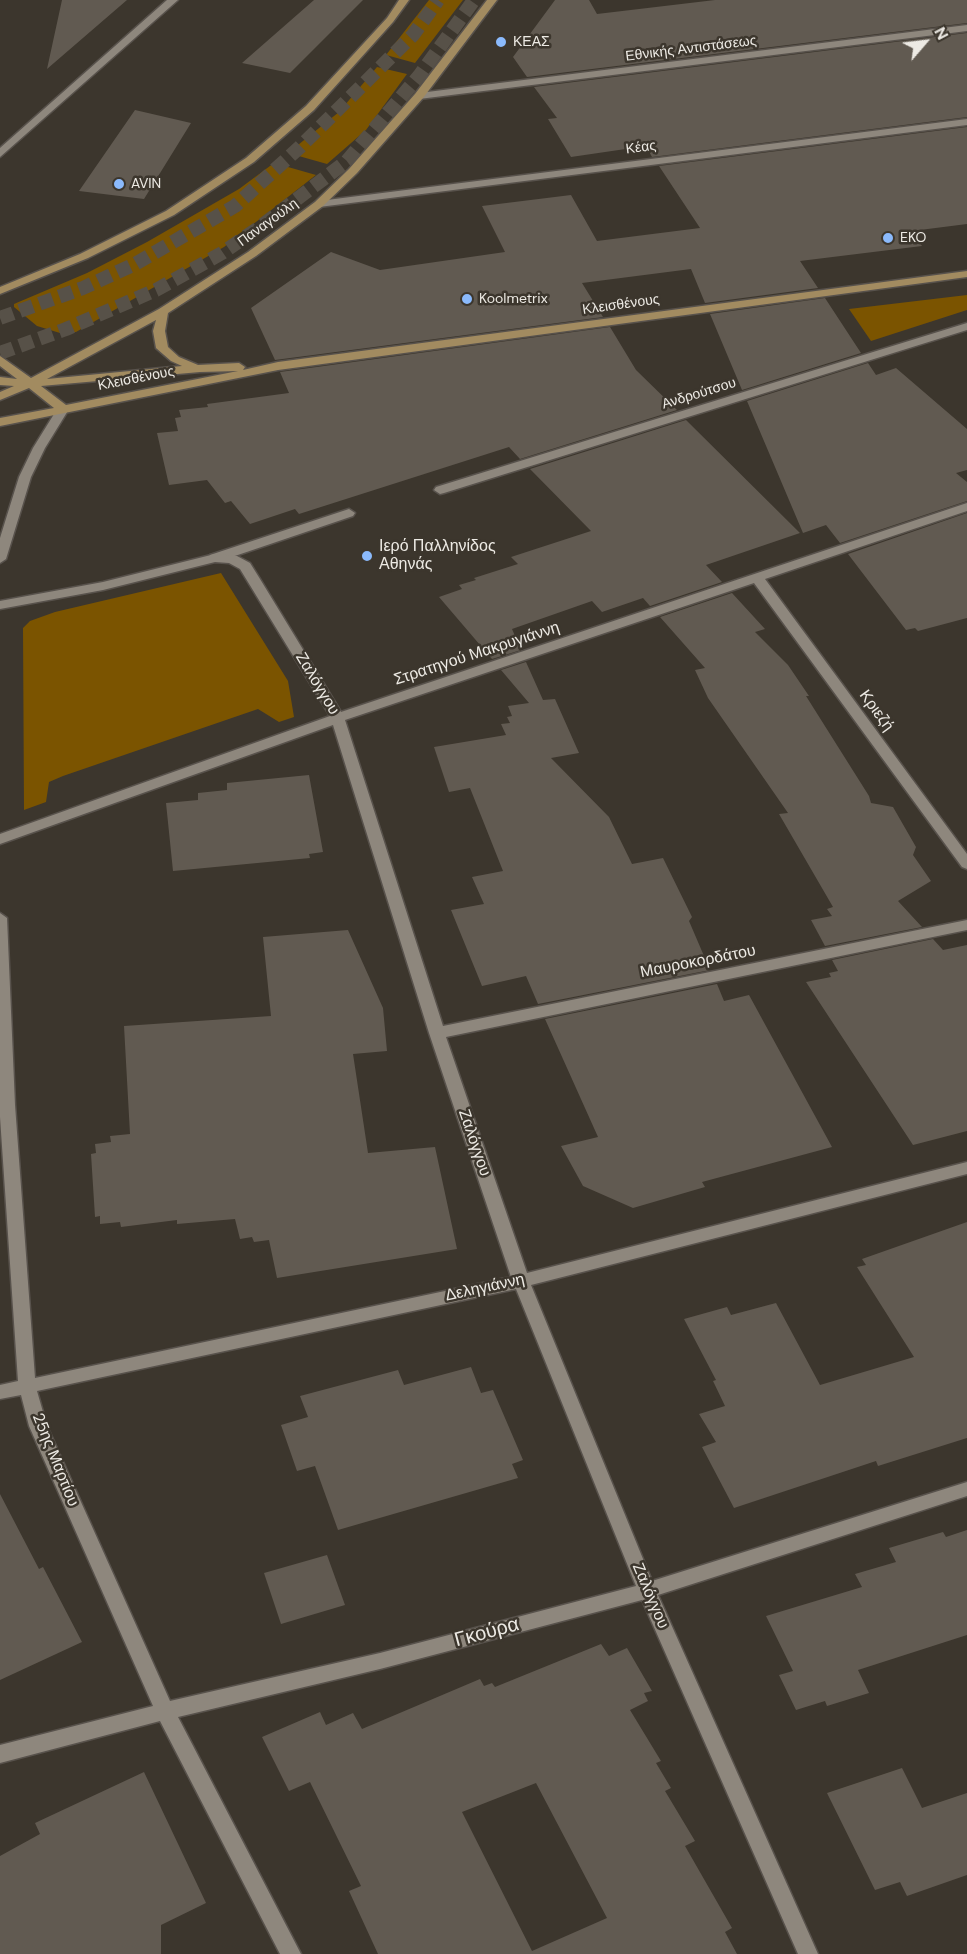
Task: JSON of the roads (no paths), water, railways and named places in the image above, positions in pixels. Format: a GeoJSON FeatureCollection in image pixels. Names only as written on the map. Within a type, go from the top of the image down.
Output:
{"type":"FeatureCollection","features":[{"type":"Feature","properties":{"kind":"main road"},"geometry":{"type":"LineString","coordinates":[[0,291],[84,256],[170,213],[250,160],[310,108],[390,20],[404,0]]}},
{"type":"Feature","properties":{"kind":"main road","name":"Παναγούλη"},"geometry":{"type":"LineString","coordinates":[[0,396],[29,384],[163,311],[252,254],[319,204],[353,171],[419,96],[492,0]]}},
{"type":"Feature","properties":{"kind":"main road","name":"Κλεισθένους"},"geometry":{"type":"LineString","coordinates":[[0,422],[278,366],[967,274]]}},
{"type":"Feature","properties":{"kind":"main road","name":"Κλεισθένους"},"geometry":{"type":"LineString","coordinates":[[163,311],[159,331],[165,352],[188,365],[200,368]]}},
{"type":"Feature","properties":{"kind":"main road"},"geometry":{"type":"LineString","coordinates":[[0,360],[63,409]]}},
{"type":"Feature","properties":{"kind":"main road","name":"Κλεισθένους"},"geometry":{"type":"LineString","coordinates":[[29,384],[200,368],[278,366]]}},
{"type":"Feature","properties":{"kind":"main road"},"geometry":{"type":"LineString","coordinates":[[0,381],[29,384]]}},
{"type":"Feature","properties":{"kind":"street"},"geometry":{"type":"LineString","coordinates":[[0,153],[173,0]]}},
{"type":"Feature","properties":{"kind":"street","name":"Εθνικής Αντιστάσεως"},"geometry":{"type":"LineString","coordinates":[[419,96],[967,28]]}},
{"type":"Feature","properties":{"kind":"street","name":"Κέας"},"geometry":{"type":"LineString","coordinates":[[319,204],[967,122]]}},
{"type":"Feature","properties":{"kind":"street","name":"Ανδρούτσου"},"geometry":{"type":"LineString","coordinates":[[440,490],[967,326]]}},
{"type":"Feature","properties":{"kind":"street"},"geometry":{"type":"LineString","coordinates":[[0,559],[25,477],[39,447],[63,409]]}},
{"type":"Feature","properties":{"kind":"street","name":"Στρατηγού Μακρυγιάννη"},"geometry":{"type":"LineString","coordinates":[[0,839],[338,718],[967,507]]}},
{"type":"Feature","properties":{"kind":"street"},"geometry":{"type":"LineString","coordinates":[[215,558],[349,513]]}},
{"type":"Feature","properties":{"kind":"street","name":"Ζαλόγγου"},"geometry":{"type":"LineString","coordinates":[[0,605],[103,586],[215,558],[232,559],[245,566],[338,718],[437,1033],[521,1281],[647,1591],[808,1954]]}},
{"type":"Feature","properties":{"kind":"street","name":"Κριεζή"},"geometry":{"type":"LineString","coordinates":[[758,579],[967,864]]}},
{"type":"Feature","properties":{"kind":"street","name":"25ης Μαρτίου"},"geometry":{"type":"LineString","coordinates":[[0,918],[3,1106],[27,1386],[38,1426],[165,1711],[291,1954]]}},
{"type":"Feature","properties":{"kind":"street","name":"Μαυροκορδάτου"},"geometry":{"type":"LineString","coordinates":[[437,1033],[967,925]]}},
{"type":"Feature","properties":{"kind":"street","name":"Δεληγιάννη"},"geometry":{"type":"LineString","coordinates":[[0,1392],[521,1281],[967,1168]]}},
{"type":"Feature","properties":{"kind":"street","name":"Γκούρα"},"geometry":{"type":"LineString","coordinates":[[0,1754],[165,1711],[380,1661],[647,1591],[967,1489]]}},
{"type":"Feature","properties":{"kind":"tunnel"},"geometry":{"type":"LineString","coordinates":[[0,318],[83,288],[135,264],[235,206],[300,147],[413,35],[438,0]]}},
{"type":"Feature","properties":{"kind":"tunnel"},"geometry":{"type":"LineString","coordinates":[[0,353],[66,329],[156,290],[222,253],[260,227],[347,161],[419,76],[474,0]]}},
{"type":"Feature","properties":{"kind":"place","name":"ΚΕΑΣ"},"geometry":{"type":"Point","coordinates":[501,42]}},
{"type":"Feature","properties":{"kind":"place","name":"AVIN"},"geometry":{"type":"Point","coordinates":[119,184]}},
{"type":"Feature","properties":{"kind":"place","name":"EKO"},"geometry":{"type":"Point","coordinates":[888,238]}},
{"type":"Feature","properties":{"kind":"place","name":"Koolmetrix"},"geometry":{"type":"Point","coordinates":[467,299]}},
{"type":"Feature","properties":{"kind":"place","name":"Ιερό Παλληνίδος Αθηνάς"},"geometry":{"type":"Point","coordinates":[367,556]}}]}
